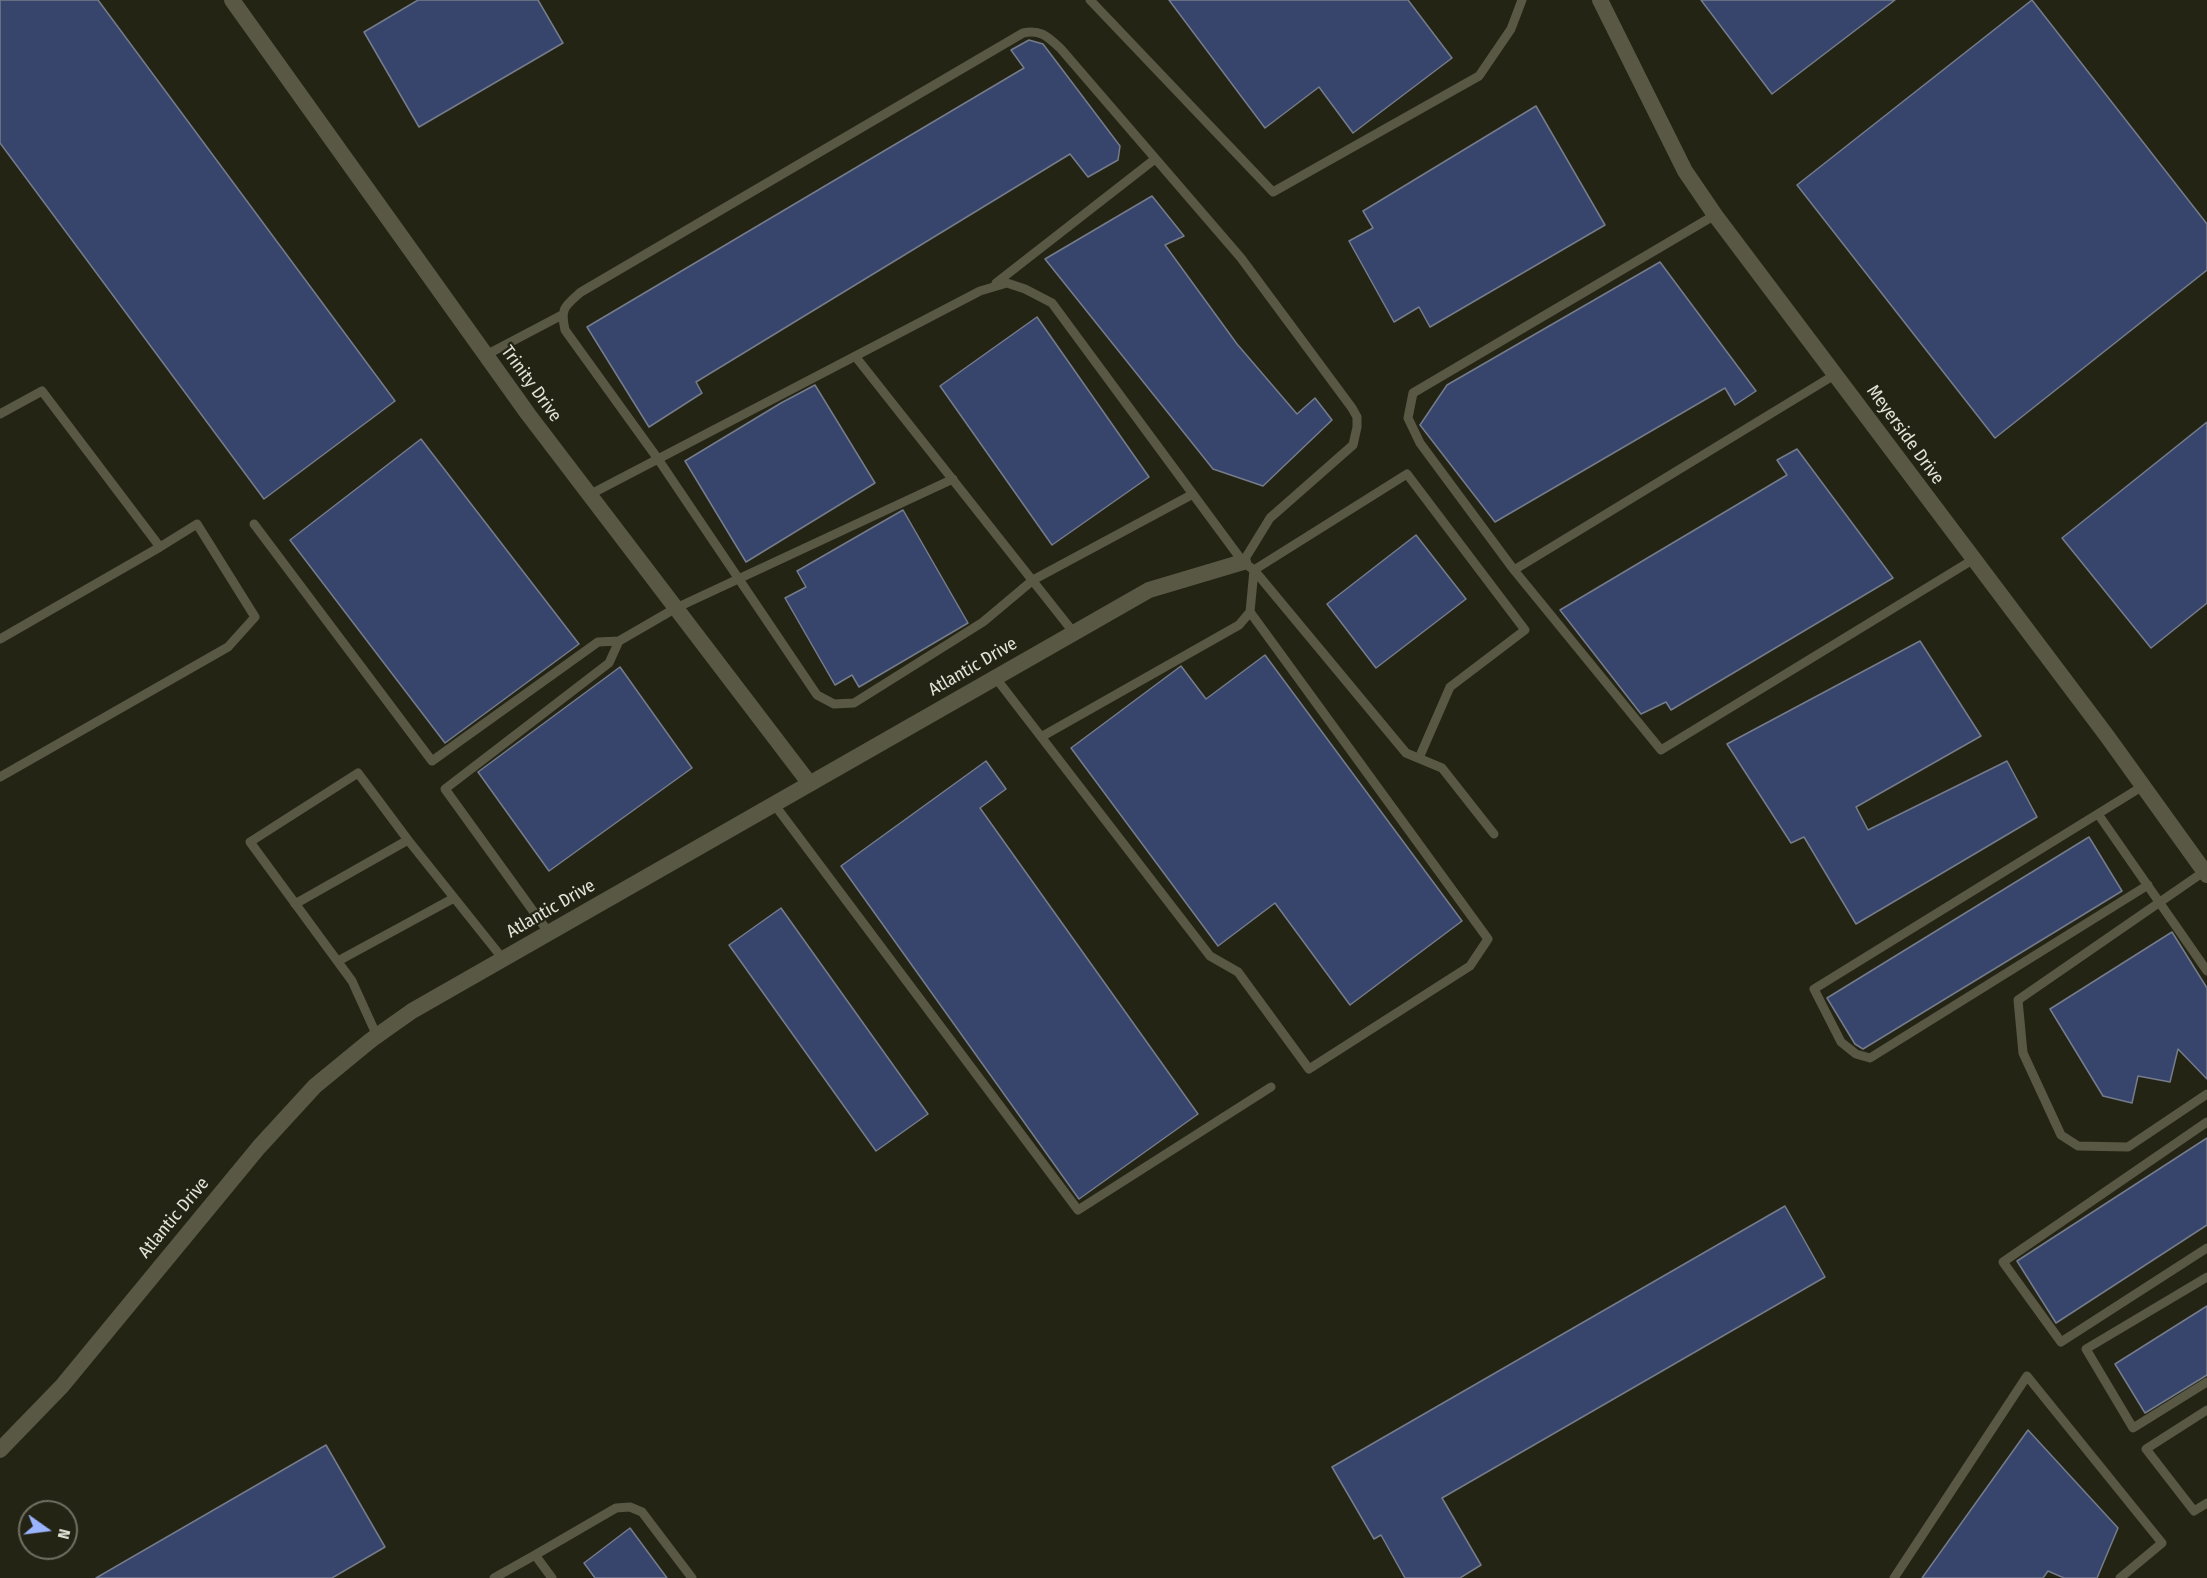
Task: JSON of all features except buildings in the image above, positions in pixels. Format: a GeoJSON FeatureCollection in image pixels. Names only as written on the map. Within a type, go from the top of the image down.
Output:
{"type":"FeatureCollection","features":[{"type":"Feature","properties":{"kind":"street","name":"Trinity Drive"},"geometry":{"type":"LineString","coordinates":[[232,0],[486,355],[810,784]]}},
{"type":"Feature","properties":{"kind":"street","name":"Meyerside Drive"},"geometry":{"type":"LineString","coordinates":[[1600,0],[1685,171],[1715,215],[1836,374],[2206,873]]}},
{"type":"Feature","properties":{"kind":"street","name":"Atlantic Drive"},"geometry":{"type":"LineString","coordinates":[[0,1450],[62,1386],[259,1147],[315,1086],[412,1011],[1149,590],[1249,566]]}},
{"type":"Feature","properties":{"kind":"lane"},"geometry":{"type":"LineString","coordinates":[[1090,0],[1272,192],[1479,76],[1511,29],[1522,0]]}},
{"type":"Feature","properties":{"kind":"lane"},"geometry":{"type":"LineString","coordinates":[[995,677],[1210,956],[1238,972],[1309,1069],[1470,966],[1488,939],[1250,612],[1249,566],[1269,518],[1353,445],[1357,427],[1352,408],[1241,258],[1061,49],[1048,37],[1034,30],[1023,33],[581,292],[565,306],[562,315],[565,330],[658,459],[818,695],[834,704],[854,702],[983,622],[1033,580],[1193,494]]}},
{"type":"Feature","properties":{"kind":"lane"},"geometry":{"type":"LineString","coordinates":[[992,287],[1155,159]]}},
{"type":"Feature","properties":{"kind":"lane"},"geometry":{"type":"LineString","coordinates":[[1715,215],[1413,393],[1408,418],[1420,443],[1514,570],[1661,750],[1974,559]]}},
{"type":"Feature","properties":{"kind":"lane"},"geometry":{"type":"LineString","coordinates":[[590,495],[980,291],[1007,283],[1025,289],[1052,303],[1249,566],[1406,753],[1442,768],[1494,834]]}},
{"type":"Feature","properties":{"kind":"lane"},"geometry":{"type":"LineString","coordinates":[[486,355],[562,315]]}},
{"type":"Feature","properties":{"kind":"lane"},"geometry":{"type":"LineString","coordinates":[[855,356],[1074,633]]}},
{"type":"Feature","properties":{"kind":"lane"},"geometry":{"type":"LineString","coordinates":[[1514,570],[1836,374]]}},
{"type":"Feature","properties":{"kind":"lane"},"geometry":{"type":"LineString","coordinates":[[0,414],[42,391],[159,546]]}},
{"type":"Feature","properties":{"kind":"lane"},"geometry":{"type":"LineString","coordinates":[[1249,566],[1407,474],[1525,630],[1450,687],[1419,758]]}},
{"type":"Feature","properties":{"kind":"lane"},"geometry":{"type":"LineString","coordinates":[[254,524],[432,761],[598,642],[619,641],[676,608],[952,479]]}},
{"type":"Feature","properties":{"kind":"lane"},"geometry":{"type":"LineString","coordinates":[[0,639],[197,524],[255,617],[228,647],[0,777]]}},
{"type":"Feature","properties":{"kind":"lane"},"geometry":{"type":"LineString","coordinates":[[1041,737],[1239,625],[1250,612]]}},
{"type":"Feature","properties":{"kind":"lane"},"geometry":{"type":"LineString","coordinates":[[549,933],[444,789],[609,663],[619,641]]}},
{"type":"Feature","properties":{"kind":"lane"},"geometry":{"type":"LineString","coordinates":[[377,1036],[352,981],[250,842],[358,773],[503,959]]}},
{"type":"Feature","properties":{"kind":"lane"},"geometry":{"type":"LineString","coordinates":[[2143,786],[1814,989],[1841,1042],[1856,1054],[1870,1058],[2148,885]]}},
{"type":"Feature","properties":{"kind":"lane"},"geometry":{"type":"LineString","coordinates":[[774,804],[1078,1210],[1271,1087]]}},
{"type":"Feature","properties":{"kind":"lane"},"geometry":{"type":"LineString","coordinates":[[2098,814],[2207,971]]}},
{"type":"Feature","properties":{"kind":"lane"},"geometry":{"type":"LineString","coordinates":[[295,904],[408,840]]}},
{"type":"Feature","properties":{"kind":"lane"},"geometry":{"type":"LineString","coordinates":[[2206,873],[2018,1000],[2023,1053],[2061,1135],[2078,1146],[2128,1146],[2207,1094]]}},
{"type":"Feature","properties":{"kind":"lane"},"geometry":{"type":"LineString","coordinates":[[338,962],[454,898]]}},
{"type":"Feature","properties":{"kind":"lane"},"geometry":{"type":"LineString","coordinates":[[2207,1122],[2003,1262],[2061,1342],[2207,1248]]}},
{"type":"Feature","properties":{"kind":"lane"},"geometry":{"type":"LineString","coordinates":[[2207,1277],[2086,1349],[2133,1428],[2207,1382]]}},
{"type":"Feature","properties":{"kind":"lane"},"geometry":{"type":"LineString","coordinates":[[1894,1578],[2027,1376],[2162,1543],[2120,1578]]}},
{"type":"Feature","properties":{"kind":"lane"},"geometry":{"type":"LineString","coordinates":[[2207,1410],[2146,1449],[2194,1511],[2207,1503]]}},
{"type":"Feature","properties":{"kind":"lane"},"geometry":{"type":"LineString","coordinates":[[494,1578],[616,1508],[630,1507],[642,1512],[692,1578]]}},
{"type":"Feature","properties":{"kind":"lane"},"geometry":{"type":"LineString","coordinates":[[535,1555],[552,1578]]}}]}
